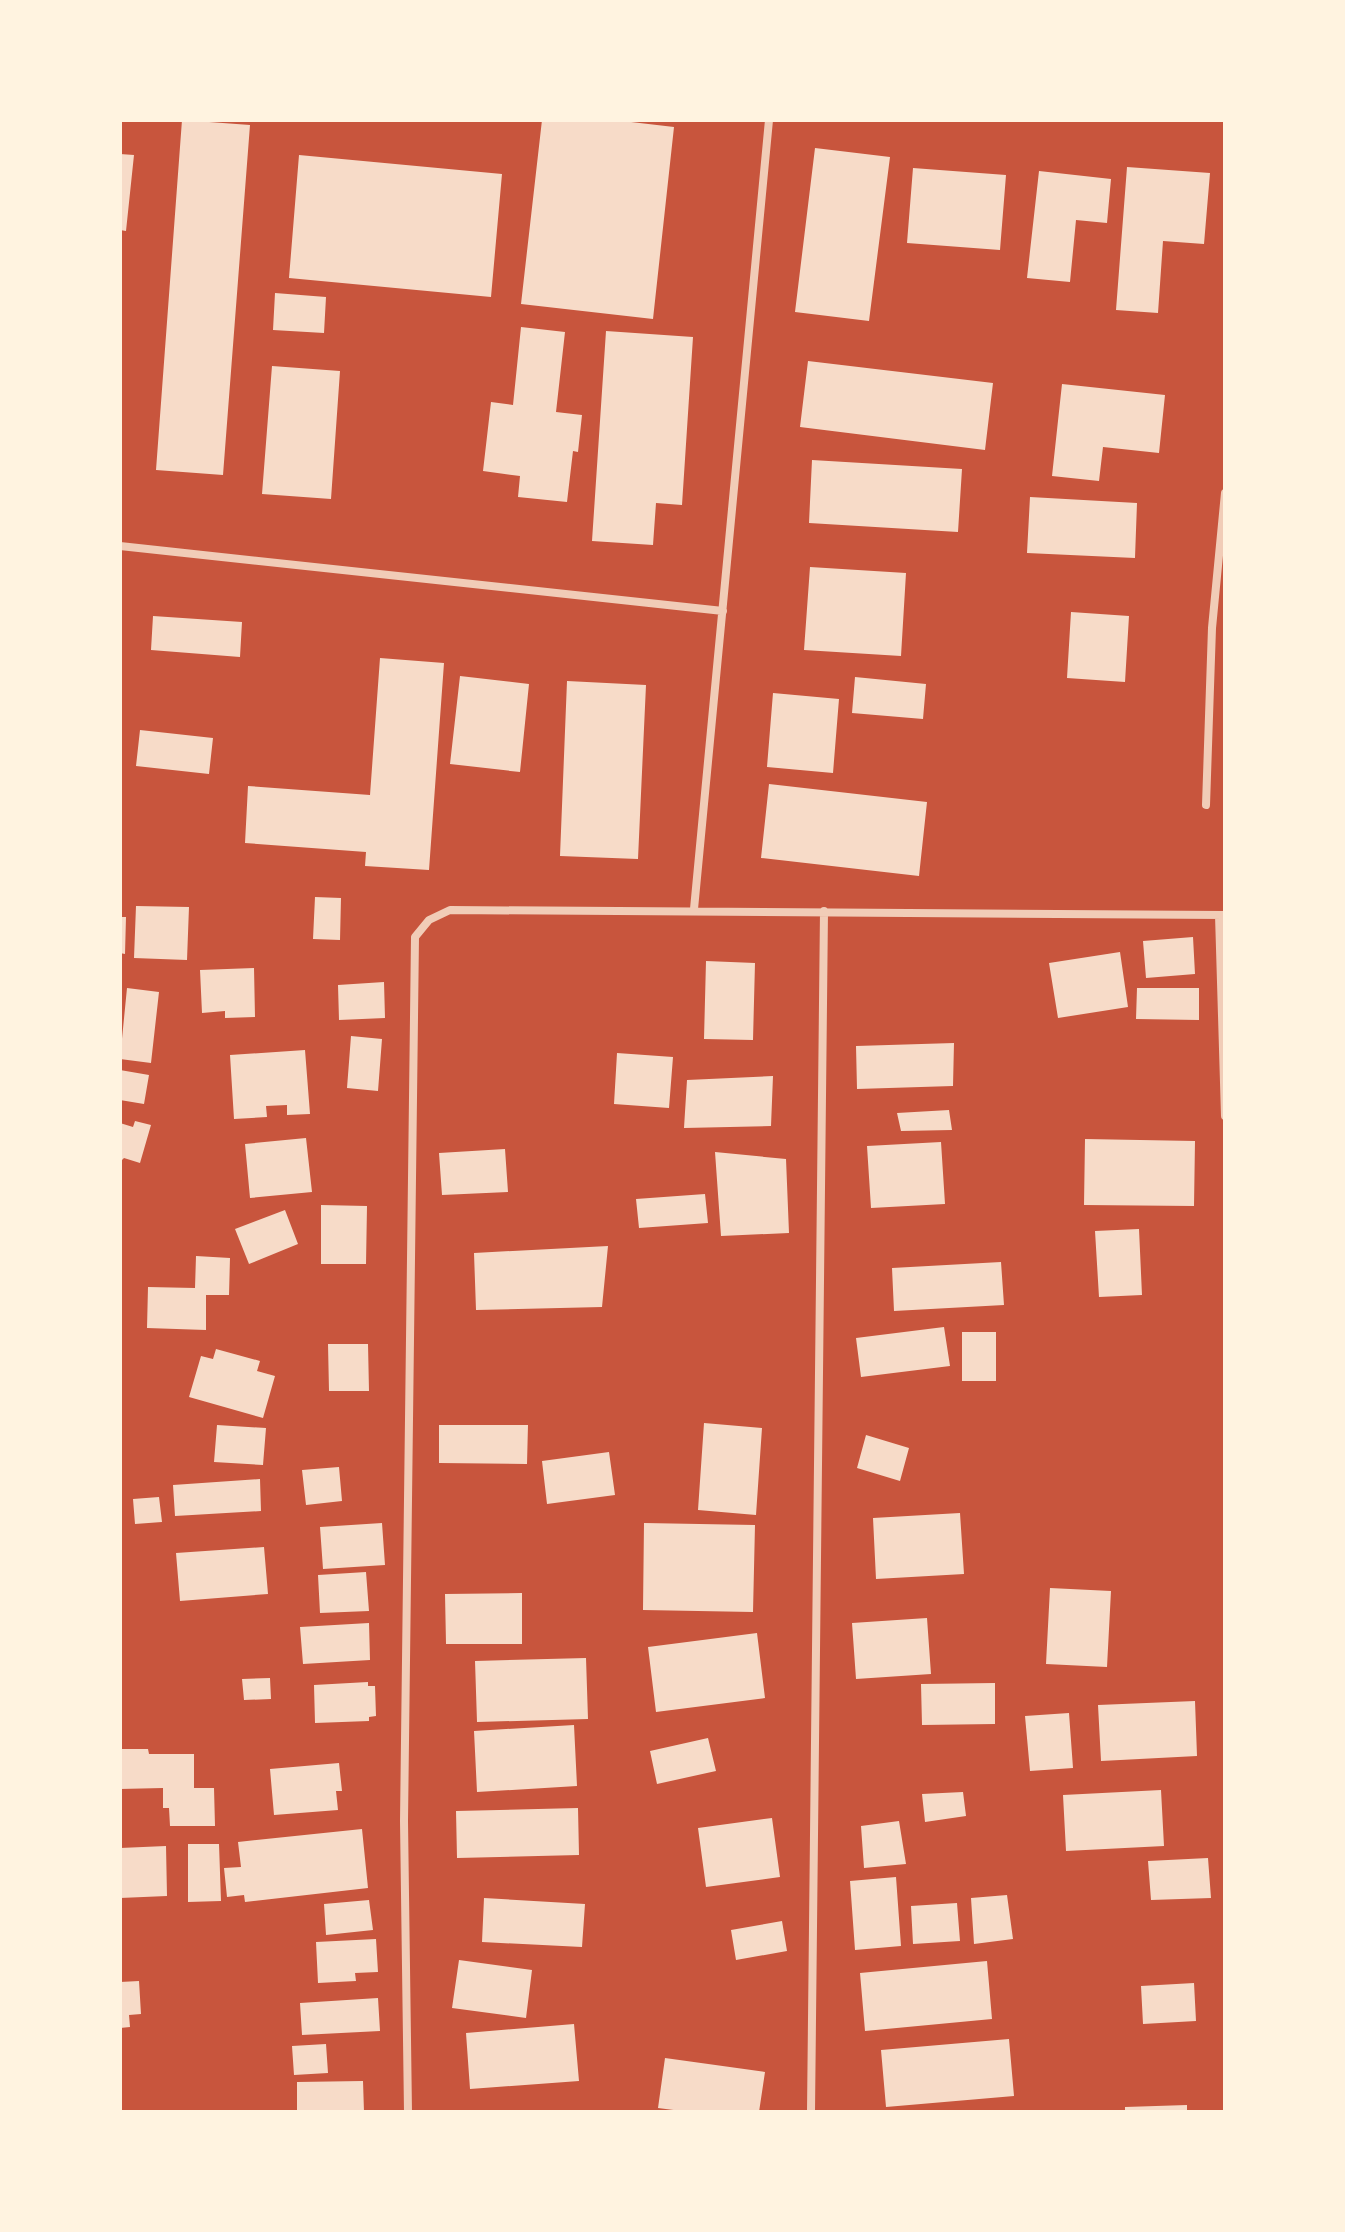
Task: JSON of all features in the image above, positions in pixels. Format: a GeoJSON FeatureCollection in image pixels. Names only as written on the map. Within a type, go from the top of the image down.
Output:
{"type":"FeatureCollection","features":[{"type":"Feature","properties":{"kind":"street"},"geometry":{"type":"LineString","coordinates":[[694,909],[769,120]]}},
{"type":"Feature","properties":{"kind":"street"},"geometry":{"type":"LineString","coordinates":[[1206,805],[1212,628],[1225,493]]}},
{"type":"Feature","properties":{"kind":"street"},"geometry":{"type":"LineString","coordinates":[[120,546],[723,611]]}},
{"type":"Feature","properties":{"kind":"street"},"geometry":{"type":"LineString","coordinates":[[1212,628],[1225,628]]}},
{"type":"Feature","properties":{"kind":"street"},"geometry":{"type":"LineString","coordinates":[[408,2112],[404,1821],[415,937],[429,920],[450,910],[694,909],[1222,915],[1225,1116]]}},
{"type":"Feature","properties":{"kind":"street"},"geometry":{"type":"LineString","coordinates":[[811,2112],[824,911]]}},
{"type":"Feature","properties":{"kind":"building"},"geometry":{"type":"Polygon","coordinates":[[[182,120],[250,125],[223,475],[156,470],[182,120]]]}},
{"type":"Feature","properties":{"kind":"building"},"geometry":{"type":"Polygon","coordinates":[[[542,120],[614,120],[674,127],[653,319],[521,304],[542,120]]]}},
{"type":"Feature","properties":{"kind":"building"},"geometry":{"type":"Polygon","coordinates":[[[815,148],[890,157],[869,321],[795,312],[815,148]]]}},
{"type":"Feature","properties":{"kind":"building"},"geometry":{"type":"Polygon","coordinates":[[[120,154],[134,155],[126,231],[120,230],[120,154]]]}},
{"type":"Feature","properties":{"kind":"building"},"geometry":{"type":"Polygon","coordinates":[[[299,155],[502,174],[491,297],[289,278],[299,155]]]}},
{"type":"Feature","properties":{"kind":"building"},"geometry":{"type":"Polygon","coordinates":[[[1127,167],[1210,173],[1204,244],[1163,241],[1158,313],[1116,310],[1127,167]]]}},
{"type":"Feature","properties":{"kind":"building"},"geometry":{"type":"Polygon","coordinates":[[[913,168],[1006,175],[1000,250],[907,243],[913,168]]]}},
{"type":"Feature","properties":{"kind":"building"},"geometry":{"type":"Polygon","coordinates":[[[1039,171],[1111,179],[1107,223],[1076,220],[1070,282],[1027,278],[1039,171]]]}},
{"type":"Feature","properties":{"kind":"building"},"geometry":{"type":"Polygon","coordinates":[[[275,293],[326,297],[324,333],[273,330],[275,293]]]}},
{"type":"Feature","properties":{"kind":"building"},"geometry":{"type":"Polygon","coordinates":[[[521,327],[565,332],[556,412],[582,415],[578,452],[573,451],[567,502],[518,497],[520,476],[483,471],[491,402],[513,405],[521,327]]]}},
{"type":"Feature","properties":{"kind":"building"},"geometry":{"type":"Polygon","coordinates":[[[606,331],[693,337],[682,505],[656,503],[653,545],[592,541],[606,331]]]}},
{"type":"Feature","properties":{"kind":"building"},"geometry":{"type":"Polygon","coordinates":[[[808,361],[993,383],[985,450],[800,427],[808,361]]]}},
{"type":"Feature","properties":{"kind":"building"},"geometry":{"type":"Polygon","coordinates":[[[272,366],[340,371],[331,499],[262,494],[272,366]]]}},
{"type":"Feature","properties":{"kind":"building"},"geometry":{"type":"Polygon","coordinates":[[[1062,384],[1165,395],[1159,453],[1103,447],[1099,481],[1052,476],[1062,384]]]}},
{"type":"Feature","properties":{"kind":"building"},"geometry":{"type":"Polygon","coordinates":[[[812,460],[962,469],[958,532],[809,523],[812,460]]]}},
{"type":"Feature","properties":{"kind":"building"},"geometry":{"type":"Polygon","coordinates":[[[1030,497],[1137,503],[1135,558],[1027,553],[1030,497]]]}},
{"type":"Feature","properties":{"kind":"building"},"geometry":{"type":"Polygon","coordinates":[[[810,567],[906,573],[901,656],[804,650],[810,567]]]}},
{"type":"Feature","properties":{"kind":"building"},"geometry":{"type":"Polygon","coordinates":[[[1071,612],[1129,616],[1125,682],[1067,678],[1071,612]]]}},
{"type":"Feature","properties":{"kind":"building"},"geometry":{"type":"Polygon","coordinates":[[[153,616],[242,622],[240,657],[151,650],[153,616]]]}},
{"type":"Feature","properties":{"kind":"building"},"geometry":{"type":"Polygon","coordinates":[[[380,658],[444,663],[429,870],[365,866],[366,852],[245,843],[248,786],[370,795],[380,658]]]}},
{"type":"Feature","properties":{"kind":"building"},"geometry":{"type":"Polygon","coordinates":[[[460,676],[529,684],[520,772],[450,764],[460,676]]]}},
{"type":"Feature","properties":{"kind":"building"},"geometry":{"type":"Polygon","coordinates":[[[855,677],[926,684],[923,719],[852,713],[855,677]]]}},
{"type":"Feature","properties":{"kind":"building"},"geometry":{"type":"Polygon","coordinates":[[[567,681],[646,685],[638,859],[560,856],[567,681]]]}},
{"type":"Feature","properties":{"kind":"building"},"geometry":{"type":"Polygon","coordinates":[[[773,693],[839,699],[833,773],[767,767],[773,693]]]}},
{"type":"Feature","properties":{"kind":"building"},"geometry":{"type":"Polygon","coordinates":[[[140,730],[213,738],[209,774],[136,766],[140,730]]]}},
{"type":"Feature","properties":{"kind":"building"},"geometry":{"type":"Polygon","coordinates":[[[769,784],[927,802],[919,876],[761,858],[769,784]]]}},
{"type":"Feature","properties":{"kind":"building"},"geometry":{"type":"Polygon","coordinates":[[[315,897],[341,898],[340,940],[313,939],[315,897]]]}},
{"type":"Feature","properties":{"kind":"building"},"geometry":{"type":"Polygon","coordinates":[[[136,906],[189,907],[187,960],[134,958],[136,906]]]}},
{"type":"Feature","properties":{"kind":"building"},"geometry":{"type":"Polygon","coordinates":[[[120,917],[126,917],[125,954],[120,953],[120,917]]]}},
{"type":"Feature","properties":{"kind":"building"},"geometry":{"type":"Polygon","coordinates":[[[1193,937],[1195,974],[1146,978],[1143,941],[1193,937]]]}},
{"type":"Feature","properties":{"kind":"building"},"geometry":{"type":"Polygon","coordinates":[[[1120,952],[1128,1007],[1058,1018],[1049,963],[1120,952]]]}},
{"type":"Feature","properties":{"kind":"building"},"geometry":{"type":"Polygon","coordinates":[[[706,961],[755,963],[753,1040],[704,1039],[706,961]]]}},
{"type":"Feature","properties":{"kind":"building"},"geometry":{"type":"Polygon","coordinates":[[[254,968],[255,1017],[225,1018],[225,1011],[202,1013],[200,970],[254,968]]]}},
{"type":"Feature","properties":{"kind":"building"},"geometry":{"type":"Polygon","coordinates":[[[384,982],[385,1018],[339,1020],[338,985],[384,982]]]}},
{"type":"Feature","properties":{"kind":"building"},"geometry":{"type":"Polygon","coordinates":[[[127,988],[159,992],[151,1063],[120,1059],[127,988]]]}},
{"type":"Feature","properties":{"kind":"building"},"geometry":{"type":"Polygon","coordinates":[[[1137,988],[1199,988],[1199,1020],[1136,1019],[1137,988]]]}},
{"type":"Feature","properties":{"kind":"building"},"geometry":{"type":"Polygon","coordinates":[[[351,1036],[382,1039],[378,1091],[347,1088],[351,1036]]]}},
{"type":"Feature","properties":{"kind":"building"},"geometry":{"type":"Polygon","coordinates":[[[954,1043],[953,1086],[857,1089],[856,1046],[954,1043]]]}},
{"type":"Feature","properties":{"kind":"building"},"geometry":{"type":"Polygon","coordinates":[[[305,1050],[310,1114],[287,1115],[287,1105],[266,1106],[267,1117],[234,1119],[230,1055],[305,1050]]]}},
{"type":"Feature","properties":{"kind":"building"},"geometry":{"type":"Polygon","coordinates":[[[617,1053],[673,1057],[669,1108],[614,1104],[617,1053]]]}},
{"type":"Feature","properties":{"kind":"building"},"geometry":{"type":"Polygon","coordinates":[[[120,1070],[149,1075],[144,1104],[120,1100],[120,1070]]]}},
{"type":"Feature","properties":{"kind":"building"},"geometry":{"type":"Polygon","coordinates":[[[773,1076],[771,1126],[684,1128],[687,1080],[773,1076]]]}},
{"type":"Feature","properties":{"kind":"building"},"geometry":{"type":"Polygon","coordinates":[[[949,1110],[952,1130],[901,1131],[897,1113],[949,1110]]]}},
{"type":"Feature","properties":{"kind":"building"},"geometry":{"type":"Polygon","coordinates":[[[135,1121],[151,1125],[140,1163],[124,1158],[120,1162],[120,1123],[133,1127],[135,1121]]]}},
{"type":"Feature","properties":{"kind":"building"},"geometry":{"type":"Polygon","coordinates":[[[306,1138],[312,1192],[250,1198],[245,1144],[306,1138]]]}},
{"type":"Feature","properties":{"kind":"building"},"geometry":{"type":"Polygon","coordinates":[[[1085,1139],[1195,1141],[1194,1206],[1084,1205],[1085,1139]]]}},
{"type":"Feature","properties":{"kind":"building"},"geometry":{"type":"Polygon","coordinates":[[[941,1142],[945,1204],[871,1208],[867,1146],[941,1142]]]}},
{"type":"Feature","properties":{"kind":"building"},"geometry":{"type":"Polygon","coordinates":[[[505,1149],[508,1192],[442,1195],[439,1153],[505,1149]]]}},
{"type":"Feature","properties":{"kind":"building"},"geometry":{"type":"Polygon","coordinates":[[[715,1152],[786,1159],[789,1233],[721,1236],[715,1152]]]}},
{"type":"Feature","properties":{"kind":"building"},"geometry":{"type":"Polygon","coordinates":[[[705,1194],[708,1223],[639,1228],[636,1199],[705,1194]]]}},
{"type":"Feature","properties":{"kind":"building"},"geometry":{"type":"Polygon","coordinates":[[[321,1205],[367,1206],[366,1264],[321,1264],[321,1205]]]}},
{"type":"Feature","properties":{"kind":"building"},"geometry":{"type":"Polygon","coordinates":[[[285,1210],[298,1244],[249,1264],[235,1229],[285,1210]]]}},
{"type":"Feature","properties":{"kind":"building"},"geometry":{"type":"Polygon","coordinates":[[[1139,1229],[1142,1295],[1099,1297],[1095,1231],[1139,1229]]]}},
{"type":"Feature","properties":{"kind":"building"},"geometry":{"type":"Polygon","coordinates":[[[608,1246],[602,1307],[476,1310],[474,1253],[608,1246]]]}},
{"type":"Feature","properties":{"kind":"building"},"geometry":{"type":"Polygon","coordinates":[[[196,1256],[230,1258],[229,1295],[206,1295],[206,1330],[147,1328],[148,1287],[195,1288],[196,1256]]]}},
{"type":"Feature","properties":{"kind":"building"},"geometry":{"type":"Polygon","coordinates":[[[1001,1262],[1004,1305],[894,1311],[892,1268],[1001,1262]]]}},
{"type":"Feature","properties":{"kind":"building"},"geometry":{"type":"Polygon","coordinates":[[[944,1327],[950,1366],[861,1377],[856,1338],[944,1327]]]}},
{"type":"Feature","properties":{"kind":"building"},"geometry":{"type":"Polygon","coordinates":[[[962,1332],[996,1332],[996,1381],[962,1381],[962,1332]]]}},
{"type":"Feature","properties":{"kind":"building"},"geometry":{"type":"Polygon","coordinates":[[[328,1344],[368,1344],[369,1391],[329,1391],[328,1344]]]}},
{"type":"Feature","properties":{"kind":"building"},"geometry":{"type":"Polygon","coordinates":[[[216,1349],[260,1361],[257,1371],[275,1376],[263,1418],[189,1397],[201,1356],[213,1359],[216,1349]]]}},
{"type":"Feature","properties":{"kind":"building"},"geometry":{"type":"Polygon","coordinates":[[[704,1423],[762,1428],[756,1515],[698,1510],[704,1423]]]}},
{"type":"Feature","properties":{"kind":"building"},"geometry":{"type":"Polygon","coordinates":[[[217,1425],[266,1428],[263,1465],[214,1462],[217,1425]]]}},
{"type":"Feature","properties":{"kind":"building"},"geometry":{"type":"Polygon","coordinates":[[[439,1425],[528,1425],[527,1464],[439,1463],[439,1425]]]}},
{"type":"Feature","properties":{"kind":"building"},"geometry":{"type":"Polygon","coordinates":[[[866,1435],[909,1448],[900,1481],[857,1468],[866,1435]]]}},
{"type":"Feature","properties":{"kind":"building"},"geometry":{"type":"Polygon","coordinates":[[[609,1452],[615,1495],[547,1504],[542,1461],[609,1452]]]}},
{"type":"Feature","properties":{"kind":"building"},"geometry":{"type":"Polygon","coordinates":[[[339,1467],[342,1501],[306,1505],[302,1470],[339,1467]]]}},
{"type":"Feature","properties":{"kind":"building"},"geometry":{"type":"Polygon","coordinates":[[[260,1479],[261,1511],[175,1516],[173,1485],[260,1479]]]}},
{"type":"Feature","properties":{"kind":"building"},"geometry":{"type":"Polygon","coordinates":[[[159,1497],[162,1522],[135,1524],[133,1499],[159,1497]]]}},
{"type":"Feature","properties":{"kind":"building"},"geometry":{"type":"Polygon","coordinates":[[[960,1513],[964,1574],[876,1579],[873,1518],[960,1513]]]}},
{"type":"Feature","properties":{"kind":"building"},"geometry":{"type":"Polygon","coordinates":[[[382,1523],[385,1565],[323,1569],[320,1527],[382,1523]]]}},
{"type":"Feature","properties":{"kind":"building"},"geometry":{"type":"Polygon","coordinates":[[[644,1523],[755,1525],[753,1612],[643,1610],[644,1523]]]}},
{"type":"Feature","properties":{"kind":"building"},"geometry":{"type":"Polygon","coordinates":[[[264,1547],[268,1594],[180,1601],[176,1553],[264,1547]]]}},
{"type":"Feature","properties":{"kind":"building"},"geometry":{"type":"Polygon","coordinates":[[[366,1572],[369,1611],[320,1613],[318,1575],[366,1572]]]}},
{"type":"Feature","properties":{"kind":"building"},"geometry":{"type":"Polygon","coordinates":[[[1050,1588],[1111,1591],[1107,1667],[1046,1664],[1050,1588]]]}},
{"type":"Feature","properties":{"kind":"building"},"geometry":{"type":"Polygon","coordinates":[[[522,1593],[522,1644],[446,1644],[445,1594],[522,1593]]]}},
{"type":"Feature","properties":{"kind":"building"},"geometry":{"type":"Polygon","coordinates":[[[927,1618],[931,1674],[856,1679],[852,1623],[927,1618]]]}},
{"type":"Feature","properties":{"kind":"building"},"geometry":{"type":"Polygon","coordinates":[[[369,1623],[370,1660],[303,1664],[300,1627],[369,1623]]]}},
{"type":"Feature","properties":{"kind":"building"},"geometry":{"type":"Polygon","coordinates":[[[757,1633],[765,1698],[656,1712],[648,1647],[757,1633]]]}},
{"type":"Feature","properties":{"kind":"building"},"geometry":{"type":"Polygon","coordinates":[[[586,1658],[588,1719],[477,1722],[475,1661],[586,1658]]]}},
{"type":"Feature","properties":{"kind":"building"},"geometry":{"type":"Polygon","coordinates":[[[270,1678],[271,1699],[244,1700],[242,1679],[270,1678]]]}},
{"type":"Feature","properties":{"kind":"building"},"geometry":{"type":"Polygon","coordinates":[[[368,1682],[368,1686],[375,1686],[376,1716],[369,1717],[369,1721],[315,1723],[314,1685],[368,1682]]]}},
{"type":"Feature","properties":{"kind":"building"},"geometry":{"type":"Polygon","coordinates":[[[995,1683],[995,1724],[922,1725],[921,1684],[995,1683]]]}},
{"type":"Feature","properties":{"kind":"building"},"geometry":{"type":"Polygon","coordinates":[[[1195,1701],[1197,1756],[1101,1761],[1098,1705],[1195,1701]]]}},
{"type":"Feature","properties":{"kind":"building"},"geometry":{"type":"Polygon","coordinates":[[[1069,1713],[1073,1768],[1030,1771],[1025,1716],[1069,1713]]]}},
{"type":"Feature","properties":{"kind":"building"},"geometry":{"type":"Polygon","coordinates":[[[574,1725],[577,1786],[477,1792],[474,1731],[574,1725]]]}},
{"type":"Feature","properties":{"kind":"building"},"geometry":{"type":"Polygon","coordinates":[[[708,1738],[716,1771],[657,1784],[650,1751],[708,1738]]]}},
{"type":"Feature","properties":{"kind":"building"},"geometry":{"type":"Polygon","coordinates":[[[120,1749],[148,1749],[149,1754],[194,1754],[194,1788],[214,1788],[215,1826],[170,1826],[169,1808],[163,1808],[163,1788],[120,1789],[120,1749]]]}},
{"type":"Feature","properties":{"kind":"building"},"geometry":{"type":"Polygon","coordinates":[[[339,1763],[342,1791],[336,1791],[338,1810],[274,1815],[270,1769],[339,1763]]]}},
{"type":"Feature","properties":{"kind":"building"},"geometry":{"type":"Polygon","coordinates":[[[1161,1790],[1164,1846],[1066,1851],[1063,1795],[1161,1790]]]}},
{"type":"Feature","properties":{"kind":"building"},"geometry":{"type":"Polygon","coordinates":[[[963,1792],[966,1816],[925,1822],[922,1794],[963,1792]]]}},
{"type":"Feature","properties":{"kind":"building"},"geometry":{"type":"Polygon","coordinates":[[[578,1808],[579,1855],[457,1858],[456,1811],[578,1808]]]}},
{"type":"Feature","properties":{"kind":"building"},"geometry":{"type":"Polygon","coordinates":[[[772,1818],[780,1877],[706,1887],[698,1828],[772,1818]]]}},
{"type":"Feature","properties":{"kind":"building"},"geometry":{"type":"Polygon","coordinates":[[[899,1821],[906,1864],[864,1868],[861,1826],[899,1821]]]}},
{"type":"Feature","properties":{"kind":"building"},"geometry":{"type":"Polygon","coordinates":[[[362,1829],[368,1888],[245,1902],[244,1895],[227,1897],[224,1868],[241,1867],[238,1842],[362,1829]]]}},
{"type":"Feature","properties":{"kind":"building"},"geometry":{"type":"Polygon","coordinates":[[[188,1844],[219,1844],[221,1901],[188,1902],[188,1844]]]}},
{"type":"Feature","properties":{"kind":"building"},"geometry":{"type":"Polygon","coordinates":[[[166,1846],[167,1896],[120,1898],[120,1848],[166,1846]]]}},
{"type":"Feature","properties":{"kind":"building"},"geometry":{"type":"Polygon","coordinates":[[[1208,1858],[1211,1898],[1151,1900],[1148,1861],[1208,1858]]]}},
{"type":"Feature","properties":{"kind":"building"},"geometry":{"type":"Polygon","coordinates":[[[896,1877],[901,1946],[855,1950],[850,1881],[896,1877]]]}},
{"type":"Feature","properties":{"kind":"building"},"geometry":{"type":"Polygon","coordinates":[[[1007,1895],[1013,1939],[974,1944],[971,1898],[1007,1895]]]}},
{"type":"Feature","properties":{"kind":"building"},"geometry":{"type":"Polygon","coordinates":[[[484,1898],[585,1904],[582,1947],[482,1942],[484,1898]]]}},
{"type":"Feature","properties":{"kind":"building"},"geometry":{"type":"Polygon","coordinates":[[[369,1900],[373,1930],[326,1935],[324,1904],[369,1900]]]}},
{"type":"Feature","properties":{"kind":"building"},"geometry":{"type":"Polygon","coordinates":[[[957,1903],[960,1941],[913,1944],[911,1906],[957,1903]]]}},
{"type":"Feature","properties":{"kind":"building"},"geometry":{"type":"Polygon","coordinates":[[[782,1921],[787,1951],[736,1960],[731,1930],[782,1921]]]}},
{"type":"Feature","properties":{"kind":"building"},"geometry":{"type":"Polygon","coordinates":[[[376,1939],[378,1972],[355,1973],[356,1981],[318,1983],[316,1942],[376,1939]]]}},
{"type":"Feature","properties":{"kind":"building"},"geometry":{"type":"Polygon","coordinates":[[[459,1960],[532,1970],[526,2018],[452,2008],[459,1960]]]}},
{"type":"Feature","properties":{"kind":"building"},"geometry":{"type":"Polygon","coordinates":[[[987,1961],[992,2019],[865,2031],[860,1973],[987,1961]]]}},
{"type":"Feature","properties":{"kind":"building"},"geometry":{"type":"Polygon","coordinates":[[[139,1981],[141,2014],[129,2015],[130,2027],[120,2028],[120,1982],[139,1981]]]}},
{"type":"Feature","properties":{"kind":"building"},"geometry":{"type":"Polygon","coordinates":[[[1194,1983],[1196,2021],[1143,2024],[1141,1986],[1194,1983]]]}},
{"type":"Feature","properties":{"kind":"building"},"geometry":{"type":"Polygon","coordinates":[[[378,1998],[380,2031],[302,2035],[300,2003],[378,1998]]]}},
{"type":"Feature","properties":{"kind":"building"},"geometry":{"type":"Polygon","coordinates":[[[574,2024],[579,2081],[470,2089],[466,2033],[574,2024]]]}},
{"type":"Feature","properties":{"kind":"building"},"geometry":{"type":"Polygon","coordinates":[[[1009,2039],[1014,2096],[886,2107],[881,2050],[1009,2039]]]}},
{"type":"Feature","properties":{"kind":"building"},"geometry":{"type":"Polygon","coordinates":[[[326,2044],[328,2073],[294,2075],[292,2046],[326,2044]]]}},
{"type":"Feature","properties":{"kind":"building"},"geometry":{"type":"Polygon","coordinates":[[[665,2058],[765,2072],[759,2112],[689,2112],[658,2108],[665,2058]]]}},
{"type":"Feature","properties":{"kind":"building"},"geometry":{"type":"Polygon","coordinates":[[[363,2081],[364,2112],[297,2112],[297,2082],[363,2081]]]}},
{"type":"Feature","properties":{"kind":"building"},"geometry":{"type":"Polygon","coordinates":[[[1187,2105],[1187,2112],[1125,2112],[1125,2107],[1187,2105]]]}}]}
